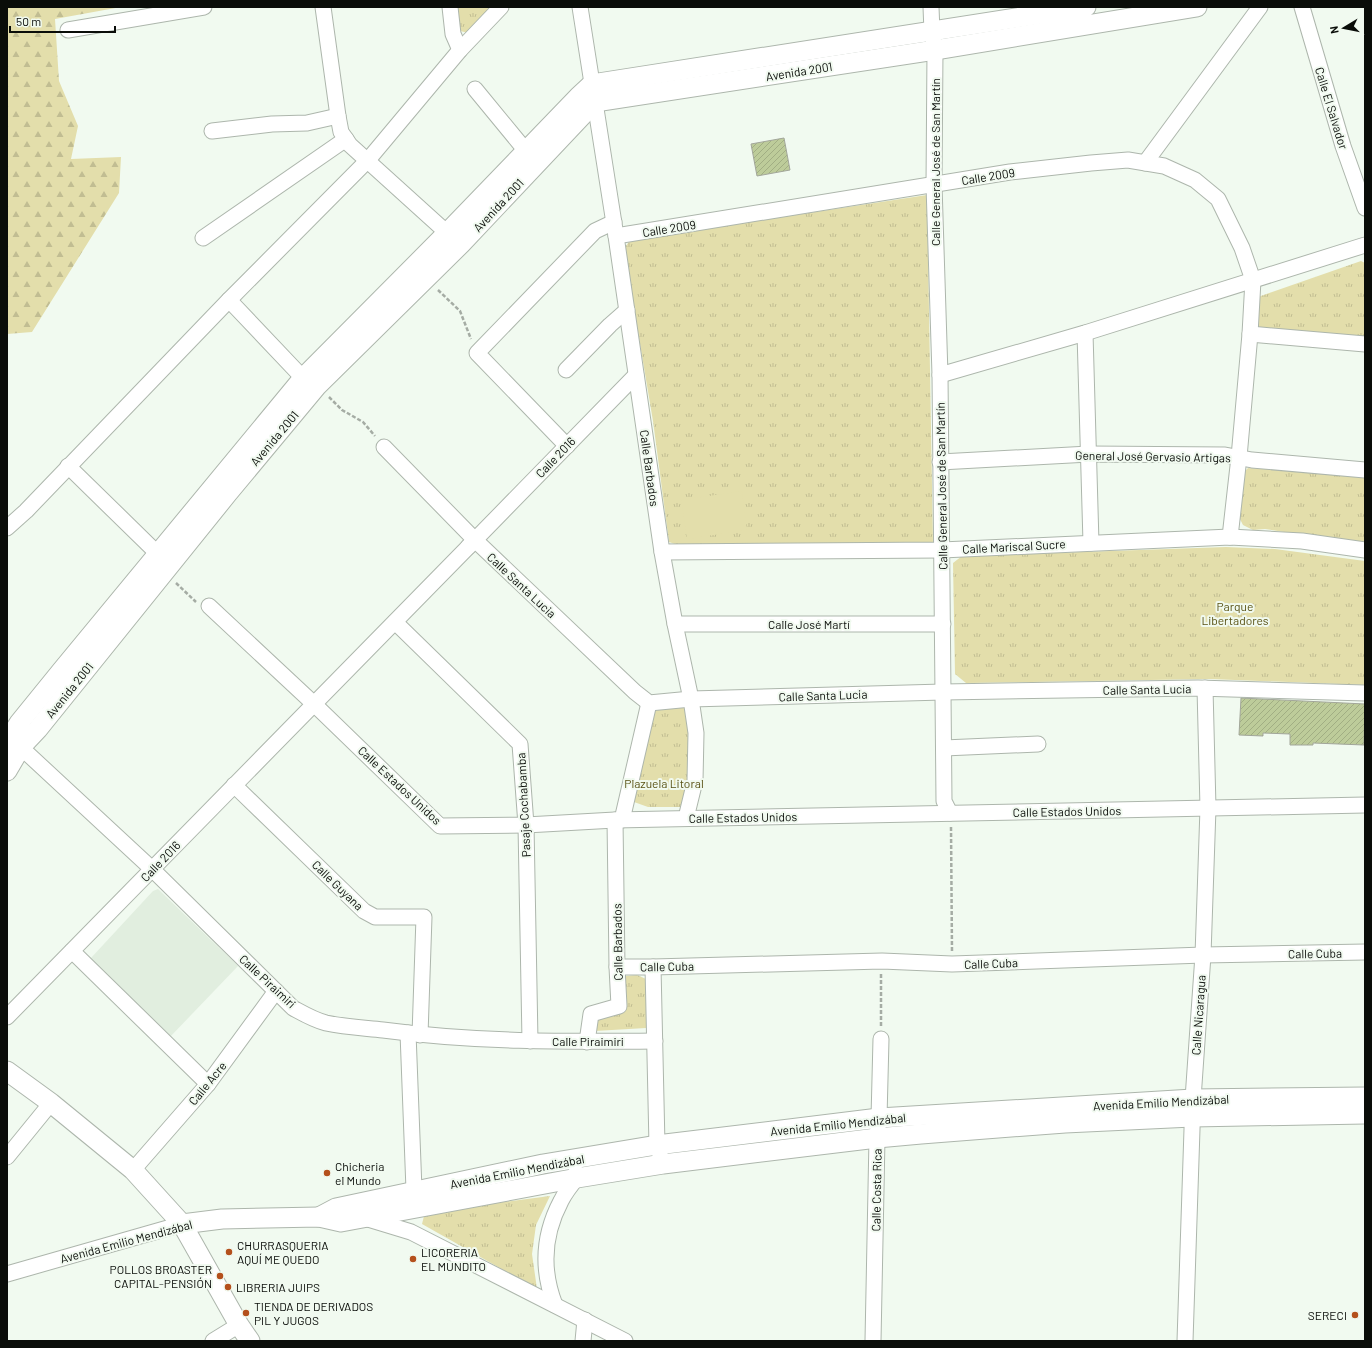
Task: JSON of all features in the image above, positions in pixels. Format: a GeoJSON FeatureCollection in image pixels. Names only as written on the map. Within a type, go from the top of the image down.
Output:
{"type":"FeatureCollection","features":[{"type":"Feature","properties":{"kind":"main road","name":"Avenida 2001"},"geometry":{"type":"LineString","coordinates":[[310,382],[425,278],[454,239],[526,151],[578,97],[932,32],[1086,7]]}},
{"type":"Feature","properties":{"kind":"main road","name":"Avenida 2001"},"geometry":{"type":"LineString","coordinates":[[7,771],[12,742],[62,670],[161,563],[241,451],[454,239],[594,93],[935,50],[1197,7]]}},
{"type":"Feature","properties":{"kind":"main road"},"geometry":{"type":"LineString","coordinates":[[7,1071],[51,1103],[133,1170],[182,1224],[239,1325],[250,1341]]}},
{"type":"Feature","properties":{"kind":"main road","name":"Avenida Emilio Mendizábal"},"geometry":{"type":"LineString","coordinates":[[182,1224],[222,1219],[319,1217],[341,1222],[575,1169],[657,1145],[879,1118],[1192,1108],[1365,1097]]}},
{"type":"Feature","properties":{"kind":"main road","name":"Avenida Emilio Mendizábal"},"geometry":{"type":"LineString","coordinates":[[319,1217],[336,1208],[414,1190],[543,1164],[575,1169],[663,1164],[877,1138],[1058,1124],[1192,1108],[1365,1114]]}},
{"type":"Feature","properties":{"kind":"street"},"geometry":{"type":"LineString","coordinates":[[68,30],[204,7]]}},
{"type":"Feature","properties":{"kind":"street"},"geometry":{"type":"LineString","coordinates":[[322,7],[341,132],[350,145],[454,239]]}},
{"type":"Feature","properties":{"kind":"street"},"geometry":{"type":"LineString","coordinates":[[450,7],[453,34],[460,50]]}},
{"type":"Feature","properties":{"kind":"street"},"geometry":{"type":"LineString","coordinates":[[7,528],[368,160],[460,50],[500,7]]}},
{"type":"Feature","properties":{"kind":"street","name":"Calle Barbados"},"geometry":{"type":"LineString","coordinates":[[580,7],[615,229],[662,552],[674,624],[691,699],[696,733],[695,780],[686,818]]}},
{"type":"Feature","properties":{"kind":"street","name":"Calle General José de San Martín"},"geometry":{"type":"LineString","coordinates":[[931,7],[932,32],[935,50],[934,185],[940,375],[944,801],[950,813]]}},
{"type":"Feature","properties":{"kind":"street"},"geometry":{"type":"LineString","coordinates":[[1145,163],[1260,7]]}},
{"type":"Feature","properties":{"kind":"street","name":"Calle El Salvador"},"geometry":{"type":"LineString","coordinates":[[1302,7],[1343,146],[1365,208]]}},
{"type":"Feature","properties":{"kind":"street"},"geometry":{"type":"LineString","coordinates":[[475,88],[526,151]]}},
{"type":"Feature","properties":{"kind":"street"},"geometry":{"type":"LineString","coordinates":[[212,131],[272,124],[307,123],[338,116]]}},
{"type":"Feature","properties":{"kind":"street"},"geometry":{"type":"LineString","coordinates":[[203,238],[346,139]]}},
{"type":"Feature","properties":{"kind":"street","name":"Calle 2009"},"geometry":{"type":"LineString","coordinates":[[477,353],[595,231],[934,185],[1010,172],[1091,162],[1128,160],[1164,166],[1195,180],[1218,199],[1242,248],[1253,280]]}},
{"type":"Feature","properties":{"kind":"street"},"geometry":{"type":"LineString","coordinates":[[940,375],[1085,332],[1365,245]]}},
{"type":"Feature","properties":{"kind":"street"},"geometry":{"type":"LineString","coordinates":[[1230,537],[1239,457],[1250,334],[1253,280]]}},
{"type":"Feature","properties":{"kind":"street"},"geometry":{"type":"LineString","coordinates":[[229,300],[310,382]]}},
{"type":"Feature","properties":{"kind":"street"},"geometry":{"type":"LineString","coordinates":[[566,370],[610,325],[627,310]]}},
{"type":"Feature","properties":{"kind":"street"},"geometry":{"type":"LineString","coordinates":[[1085,332],[1091,543]]}},
{"type":"Feature","properties":{"kind":"street"},"geometry":{"type":"LineString","coordinates":[[1250,334],[1365,344]]}},
{"type":"Feature","properties":{"kind":"street"},"geometry":{"type":"LineString","coordinates":[[477,353],[567,446]]}},
{"type":"Feature","properties":{"kind":"street","name":"Calle 2016"},"geometry":{"type":"LineString","coordinates":[[314,704],[636,375]]}},
{"type":"Feature","properties":{"kind":"street","name":"Calle Santa Lucia"},"geometry":{"type":"LineString","coordinates":[[384,447],[475,540],[648,703],[691,699],[943,692],[1205,688],[1365,693]]}},
{"type":"Feature","properties":{"kind":"street","name":"General José Gervasio Artigas"},"geometry":{"type":"LineString","coordinates":[[940,462],[1089,454],[1226,455],[1252,460],[1365,470]]}},
{"type":"Feature","properties":{"kind":"street"},"geometry":{"type":"LineString","coordinates":[[68,466],[161,563]]}},
{"type":"Feature","properties":{"kind":"street","name":"Calle Mariscal Sucre"},"geometry":{"type":"LineString","coordinates":[[662,552],[942,550],[1230,537],[1302,541],[1365,550]]}},
{"type":"Feature","properties":{"kind":"street","name":"Calle 2016"},"geometry":{"type":"LineString","coordinates":[[7,1017],[475,540]]}},
{"type":"Feature","properties":{"kind":"street","name":"Calle Estados Unidos"},"geometry":{"type":"LineString","coordinates":[[209,606],[314,704],[440,826],[686,818],[1365,805]]}},
{"type":"Feature","properties":{"kind":"street","name":"Pasaje Cochabamba"},"geometry":{"type":"LineString","coordinates":[[395,622],[520,744],[526,824],[530,1041]]}},
{"type":"Feature","properties":{"kind":"street","name":"Calle José Martí"},"geometry":{"type":"LineString","coordinates":[[674,624],[942,624]]}},
{"type":"Feature","properties":{"kind":"street","name":"Calle Nicaragua"},"geometry":{"type":"LineString","coordinates":[[1185,1341],[1192,1108],[1203,955],[1208,808],[1205,688]]}},
{"type":"Feature","properties":{"kind":"street","name":"Calle Barbados"},"geometry":{"type":"LineString","coordinates":[[587,1042],[591,1014],[619,1006],[617,967],[619,820],[648,703]]}},
{"type":"Feature","properties":{"kind":"street","name":"Calle Piraimiri"},"geometry":{"type":"LineString","coordinates":[[12,742],[152,869],[294,1008],[307,1016],[326,1023],[414,1034],[530,1041],[655,1041]]}},
{"type":"Feature","properties":{"kind":"street"},"geometry":{"type":"LineString","coordinates":[[944,748],[1038,744]]}},
{"type":"Feature","properties":{"kind":"street","name":"Calle Guyana"},"geometry":{"type":"LineString","coordinates":[[234,785],[364,911],[375,916],[424,917],[414,1034],[414,1190]]}},
{"type":"Feature","properties":{"kind":"street"},"geometry":{"type":"LineString","coordinates":[[72,951],[208,1084]]}},
{"type":"Feature","properties":{"kind":"street","name":"Calle Cuba"},"geometry":{"type":"LineString","coordinates":[[617,967],[882,961],[952,964],[1203,955],[1365,952]]}},
{"type":"Feature","properties":{"kind":"street"},"geometry":{"type":"LineString","coordinates":[[653,967],[657,1145],[663,1164]]}},
{"type":"Feature","properties":{"kind":"street","name":"Calle Acre"},"geometry":{"type":"LineString","coordinates":[[133,1170],[208,1084],[276,991]]}},
{"type":"Feature","properties":{"kind":"street","name":"Calle Costa Rica"},"geometry":{"type":"LineString","coordinates":[[873,1341],[880,1039]]}},
{"type":"Feature","properties":{"kind":"street"},"geometry":{"type":"LineString","coordinates":[[7,1157],[51,1103]]}},
{"type":"Feature","properties":{"kind":"street"},"geometry":{"type":"LineString","coordinates":[[555,1305],[546,1276],[545,1258],[554,1217],[575,1169]]}},
{"type":"Feature","properties":{"kind":"street"},"geometry":{"type":"LineString","coordinates":[[364,1218],[411,1232],[625,1341]]}},
{"type":"Feature","properties":{"kind":"street","name":"Avenida Emilio Mendizábal"},"geometry":{"type":"LineString","coordinates":[[7,1274],[182,1224]]}},
{"type":"Feature","properties":{"kind":"street"},"geometry":{"type":"LineString","coordinates":[[583,1341],[585,1320]]}},
{"type":"Feature","properties":{"kind":"street"},"geometry":{"type":"LineString","coordinates":[[213,1341],[239,1325]]}},
{"type":"Feature","properties":{"kind":"path"},"geometry":{"type":"LineString","coordinates":[[425,278],[460,311],[477,353]]}},
{"type":"Feature","properties":{"kind":"path"},"geometry":{"type":"LineString","coordinates":[[310,382],[342,410],[363,422],[384,447]]}},
{"type":"Feature","properties":{"kind":"path"},"geometry":{"type":"LineString","coordinates":[[161,563],[198,604],[209,606]]}},
{"type":"Feature","properties":{"kind":"path"},"geometry":{"type":"LineString","coordinates":[[950,813],[952,964]]}},
{"type":"Feature","properties":{"kind":"path"},"geometry":{"type":"LineString","coordinates":[[880,1039],[882,961]]}},
{"type":"Feature","properties":{"kind":"shaded area"},"geometry":{"type":"Polygon","coordinates":[[[158,889],[238,966],[169,1038],[93,963],[91,958],[153,891],[158,889]]]}},
{"type":"Feature","properties":{"kind":"green space"},"geometry":{"type":"Polygon","coordinates":[[[7,7],[121,7],[55,19],[59,81],[78,126],[71,159],[121,157],[119,193],[32,332],[7,334],[7,7]]]}},
{"type":"Feature","properties":{"kind":"green space"},"geometry":{"type":"Polygon","coordinates":[[[455,7],[495,7],[469,33],[460,31],[457,26],[455,7]]]}},
{"type":"Feature","properties":{"kind":"green space"},"geometry":{"type":"Polygon","coordinates":[[[927,195],[933,544],[678,545],[669,542],[653,421],[624,249],[630,240],[927,195]]]}},
{"type":"Feature","properties":{"kind":"green space"},"geometry":{"type":"Polygon","coordinates":[[[1361,261],[1365,263],[1365,338],[1270,330],[1258,327],[1258,297],[1361,261]]]}},
{"type":"Feature","properties":{"kind":"green space"},"geometry":{"type":"Polygon","coordinates":[[[1248,468],[1365,478],[1365,545],[1265,529],[1253,530],[1243,525],[1238,515],[1243,473],[1248,468]]]}},
{"type":"Feature","properties":{"kind":"green space"},"geometry":{"type":"Polygon","coordinates":[[[742,491],[747,530],[687,539],[681,500],[742,491]]]}},
{"type":"Feature","properties":{"kind":"green space","name":"Parque Libertadores"},"geometry":{"type":"Polygon","coordinates":[[[1226,547],[1275,549],[1365,561],[1365,685],[1210,679],[966,683],[955,674],[953,563],[962,556],[1226,547]]]}},
{"type":"Feature","properties":{"kind":"green space","name":"Plazuela Litoral"},"geometry":{"type":"Polygon","coordinates":[[[661,707],[682,707],[688,711],[691,764],[687,793],[680,807],[648,807],[634,802],[655,711],[661,707]]]}},
{"type":"Feature","properties":{"kind":"green space"},"geometry":{"type":"Polygon","coordinates":[[[637,975],[646,979],[646,1028],[595,1031],[596,1018],[621,1014],[622,981],[626,976],[637,975]]]}},
{"type":"Feature","properties":{"kind":"green space"},"geometry":{"type":"Polygon","coordinates":[[[550,1196],[536,1225],[532,1254],[537,1289],[422,1224],[425,1212],[550,1196]]]}},
{"type":"Feature","properties":{"kind":"building"},"geometry":{"type":"Polygon","coordinates":[[[784,138],[790,170],[757,176],[751,144],[784,138]]]}},
{"type":"Feature","properties":{"kind":"building"},"geometry":{"type":"Polygon","coordinates":[[[1241,698],[1365,704],[1364,745],[1313,743],[1313,745],[1290,745],[1290,734],[1263,733],[1263,736],[1239,735],[1241,698]]]}},
{"type":"Feature","properties":{"kind":"place","name":"Chicheria el Mundo"},"geometry":{"type":"Point","coordinates":[327,1173]}},
{"type":"Feature","properties":{"kind":"place","name":"CHURRASQUERIA AQUÍ ME QUEDO"},"geometry":{"type":"Point","coordinates":[229,1252]}},
{"type":"Feature","properties":{"kind":"place","name":"LICORERIA EL MUNDITO"},"geometry":{"type":"Point","coordinates":[413,1259]}},
{"type":"Feature","properties":{"kind":"place","name":"POLLOS BROASTER CAPITAL-PENSIÓN"},"geometry":{"type":"Point","coordinates":[220,1276]}},
{"type":"Feature","properties":{"kind":"place","name":"LIBRERIA JUIPS"},"geometry":{"type":"Point","coordinates":[228,1287]}},
{"type":"Feature","properties":{"kind":"place","name":"TIENDA DE DERIVADOS PIL Y JUGOS"},"geometry":{"type":"Point","coordinates":[246,1313]}},
{"type":"Feature","properties":{"kind":"place","name":"SERECI"},"geometry":{"type":"Point","coordinates":[1355,1315]}}]}
